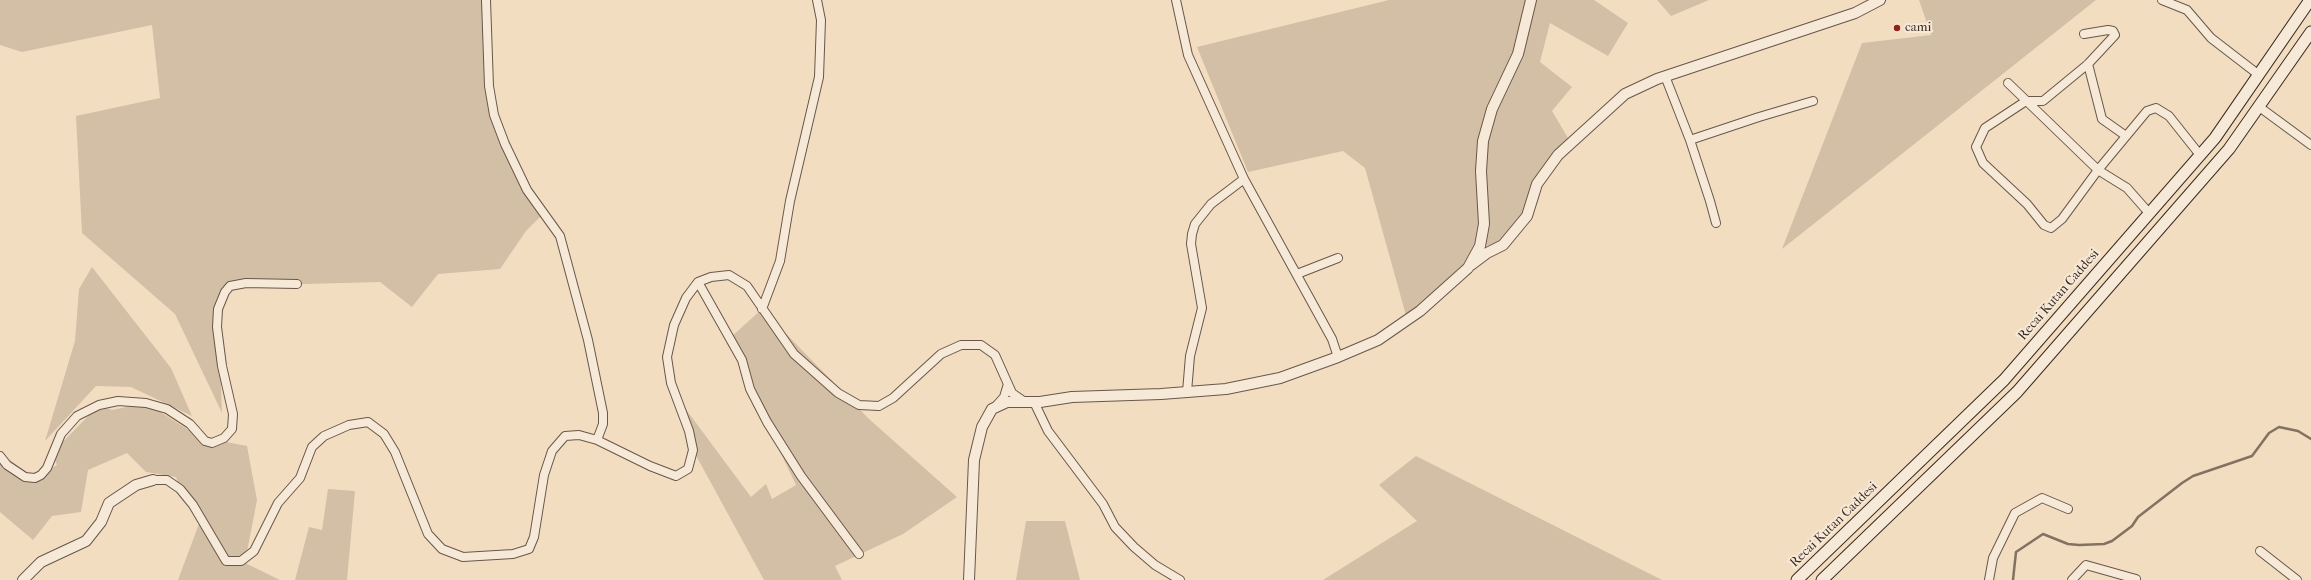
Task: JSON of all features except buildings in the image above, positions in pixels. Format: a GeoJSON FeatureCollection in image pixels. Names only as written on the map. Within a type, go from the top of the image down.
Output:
{"type":"FeatureCollection","features":[{"type":"Feature","properties":{"kind":"main road","name":"Recai Kutan Caddesi"},"geometry":{"type":"LineString","coordinates":[[1797,580],[2004,380],[2215,138],[2310,0]]}},
{"type":"Feature","properties":{"kind":"main road"},"geometry":{"type":"LineString","coordinates":[[1822,580],[2017,392],[2229,149],[2311,32]]}},
{"type":"Feature","properties":{"kind":"street"},"geometry":{"type":"LineString","coordinates":[[486,0],[489,86],[494,116],[504,144],[527,190],[560,236],[588,340],[603,413],[603,424],[597,440]]}},
{"type":"Feature","properties":{"kind":"street"},"geometry":{"type":"LineString","coordinates":[[762,309],[780,261],[790,201],[820,77],[821,20],[817,0]]}},
{"type":"Feature","properties":{"kind":"street"},"geometry":{"type":"LineString","coordinates":[[1176,0],[1188,55],[1244,179],[1332,339],[1338,357]]}},
{"type":"Feature","properties":{"kind":"street"},"geometry":{"type":"LineString","coordinates":[[1468,268],[1480,246],[1484,224],[1481,170],[1483,141],[1492,109],[1518,54],[1531,0]]}},
{"type":"Feature","properties":{"kind":"street"},"geometry":{"type":"LineString","coordinates":[[992,409],[1008,402],[1029,402],[1072,397],[1226,389],[1280,378],[1338,357],[1378,340],[1420,311],[1487,253],[1503,245],[1527,216],[1537,184],[1558,155],[1625,94],[1665,76],[1855,13],[1880,0]]}},
{"type":"Feature","properties":{"kind":"street"},"geometry":{"type":"LineString","coordinates":[[2162,0],[2187,10],[2211,38],[2259,75]]}},
{"type":"Feature","properties":{"kind":"street"},"geometry":{"type":"LineString","coordinates":[[2084,34],[2108,30],[2113,31],[2115,35],[2088,64],[2043,101],[2026,101],[1985,128],[1976,147],[1983,163],[2027,204],[2044,224],[2051,228],[2062,219],[2098,170],[2147,111],[2156,108],[2169,116],[2200,155]]}},
{"type":"Feature","properties":{"kind":"street"},"geometry":{"type":"LineString","coordinates":[[2088,64],[2102,119],[2126,136]]}},
{"type":"Feature","properties":{"kind":"street"},"geometry":{"type":"LineString","coordinates":[[1665,76],[1690,140],[1716,223]]}},
{"type":"Feature","properties":{"kind":"street"},"geometry":{"type":"LineString","coordinates":[[2008,83],[2098,170],[2127,188],[2149,213]]}},
{"type":"Feature","properties":{"kind":"street"},"geometry":{"type":"LineString","coordinates":[[1690,140],[1813,101]]}},
{"type":"Feature","properties":{"kind":"street"},"geometry":{"type":"LineString","coordinates":[[2258,106],[2311,145]]}},
{"type":"Feature","properties":{"kind":"street"},"geometry":{"type":"LineString","coordinates":[[1188,392],[1190,356],[1202,308],[1191,244],[1192,234],[1195,224],[1211,204],[1244,179]]}},
{"type":"Feature","properties":{"kind":"street"},"geometry":{"type":"LineString","coordinates":[[1297,274],[1338,258]]}},
{"type":"Feature","properties":{"kind":"street"},"geometry":{"type":"LineString","coordinates":[[23,580],[41,562],[86,541],[100,522],[109,504],[136,485],[153,480],[166,480],[180,489],[193,505],[226,561],[241,561],[254,551],[278,503],[300,478],[312,447],[324,436],[343,428],[368,422],[384,434],[395,452],[428,534],[442,549],[463,558],[513,554],[529,549],[534,537],[544,474],[552,451],[565,436],[579,435],[597,440],[650,466],[676,476],[688,469],[693,450],[690,431],[671,383],[667,357],[674,325],[686,298],[698,282],[711,277],[729,275],[747,286],[794,354],[838,393],[859,405],[879,406],[893,398],[941,354],[961,345],[981,345],[995,354],[1012,393],[1029,402],[1048,431],[1103,504],[1115,527],[1134,547],[1155,565],[1180,580]]}},
{"type":"Feature","properties":{"kind":"street"},"geometry":{"type":"LineString","coordinates":[[698,282],[742,360],[750,389],[767,422],[801,476],[858,554]]}},
{"type":"Feature","properties":{"kind":"street"},"geometry":{"type":"LineString","coordinates":[[0,456],[7,464],[25,477],[35,478],[41,476],[47,468],[61,434],[77,416],[99,405],[118,400],[146,403],[166,409],[190,424],[205,441],[212,443],[224,438],[232,429],[232,414],[222,366],[217,327],[218,309],[225,292],[230,286],[246,283],[297,284]]}},
{"type":"Feature","properties":{"kind":"street"},"geometry":{"type":"LineString","coordinates":[[969,580],[974,460],[982,427],[992,409],[1004,397],[1008,384]]}},
{"type":"Feature","properties":{"kind":"street"},"geometry":{"type":"LineString","coordinates":[[1989,580],[1993,558],[2015,512],[2042,498],[2068,509]]}},
{"type":"Feature","properties":{"kind":"street"},"geometry":{"type":"LineString","coordinates":[[2260,551],[2297,580]]}},
{"type":"Feature","properties":{"kind":"street"},"geometry":{"type":"LineString","coordinates":[[2072,580],[2086,565],[2136,579]]}},
{"type":"Feature","properties":{"kind":"shaded area"},"geometry":{"type":"Polygon","coordinates":[[[0,0],[486,0],[494,115],[543,214],[526,231],[500,269],[438,274],[412,307],[380,282],[230,286],[218,309],[222,413],[175,314],[82,233],[76,116],[160,98],[152,25],[22,52],[0,45],[0,0]]]}},
{"type":"Feature","properties":{"kind":"shaded area"},"geometry":{"type":"Polygon","coordinates":[[[1389,0],[1594,0],[1628,23],[1608,56],[1550,23],[1540,62],[1572,87],[1552,111],[1571,143],[1537,184],[1527,216],[1503,245],[1480,246],[1468,268],[1407,319],[1365,168],[1343,151],[1248,172],[1197,47],[1389,0]],[[1489,122],[1486,129],[1484,224],[1489,122]]]}},
{"type":"Feature","properties":{"kind":"shaded area"},"geometry":{"type":"Polygon","coordinates":[[[1657,0],[1709,0],[1671,16],[1657,0]]]}},
{"type":"Feature","properties":{"kind":"shaded area"},"geometry":{"type":"Polygon","coordinates":[[[1919,0],[2096,0],[1782,249],[1862,43],[1931,35],[1919,0]]]}},
{"type":"Feature","properties":{"kind":"shaded area"},"geometry":{"type":"Polygon","coordinates":[[[92,267],[171,368],[192,416],[131,387],[96,386],[45,441],[75,341],[79,289],[92,267]]]}},
{"type":"Feature","properties":{"kind":"shaded area"},"geometry":{"type":"Polygon","coordinates":[[[762,309],[869,419],[957,497],[903,534],[835,566],[842,580],[764,580],[693,450],[676,396],[751,497],[766,484],[772,499],[796,485],[750,389],[730,338],[762,309]]]}},
{"type":"Feature","properties":{"kind":"shaded area"},"geometry":{"type":"Polygon","coordinates":[[[146,403],[200,437],[247,446],[257,500],[246,557],[241,561],[280,580],[178,580],[200,521],[180,489],[176,477],[146,472],[127,453],[88,470],[81,512],[52,516],[33,540],[0,512],[0,453],[35,478],[57,465],[52,453],[99,405],[112,410],[146,403]]]}},
{"type":"Feature","properties":{"kind":"shaded area"},"geometry":{"type":"Polygon","coordinates":[[[1416,456],[1662,580],[1323,580],[1417,521],[1379,485],[1416,456]]]}},
{"type":"Feature","properties":{"kind":"shaded area"},"geometry":{"type":"Polygon","coordinates":[[[328,489],[355,491],[347,580],[295,580],[309,527],[322,530],[328,489]]]}},
{"type":"Feature","properties":{"kind":"shaded area"},"geometry":{"type":"Polygon","coordinates":[[[1026,521],[1065,521],[1080,580],[1016,580],[1026,521]]]}},
{"type":"Feature","properties":{"kind":"waterway"},"geometry":{"type":"LineString","coordinates":[[2013,580],[2016,552],[2043,534],[2068,544],[2104,544],[2112,541],[2132,526],[2138,517],[2193,476],[2252,456],[2269,433],[2279,427],[2298,431],[2311,439]]}},
{"type":"Feature","properties":{"kind":"place","name":"cami"},"geometry":{"type":"Point","coordinates":[1897,28]}}]}
